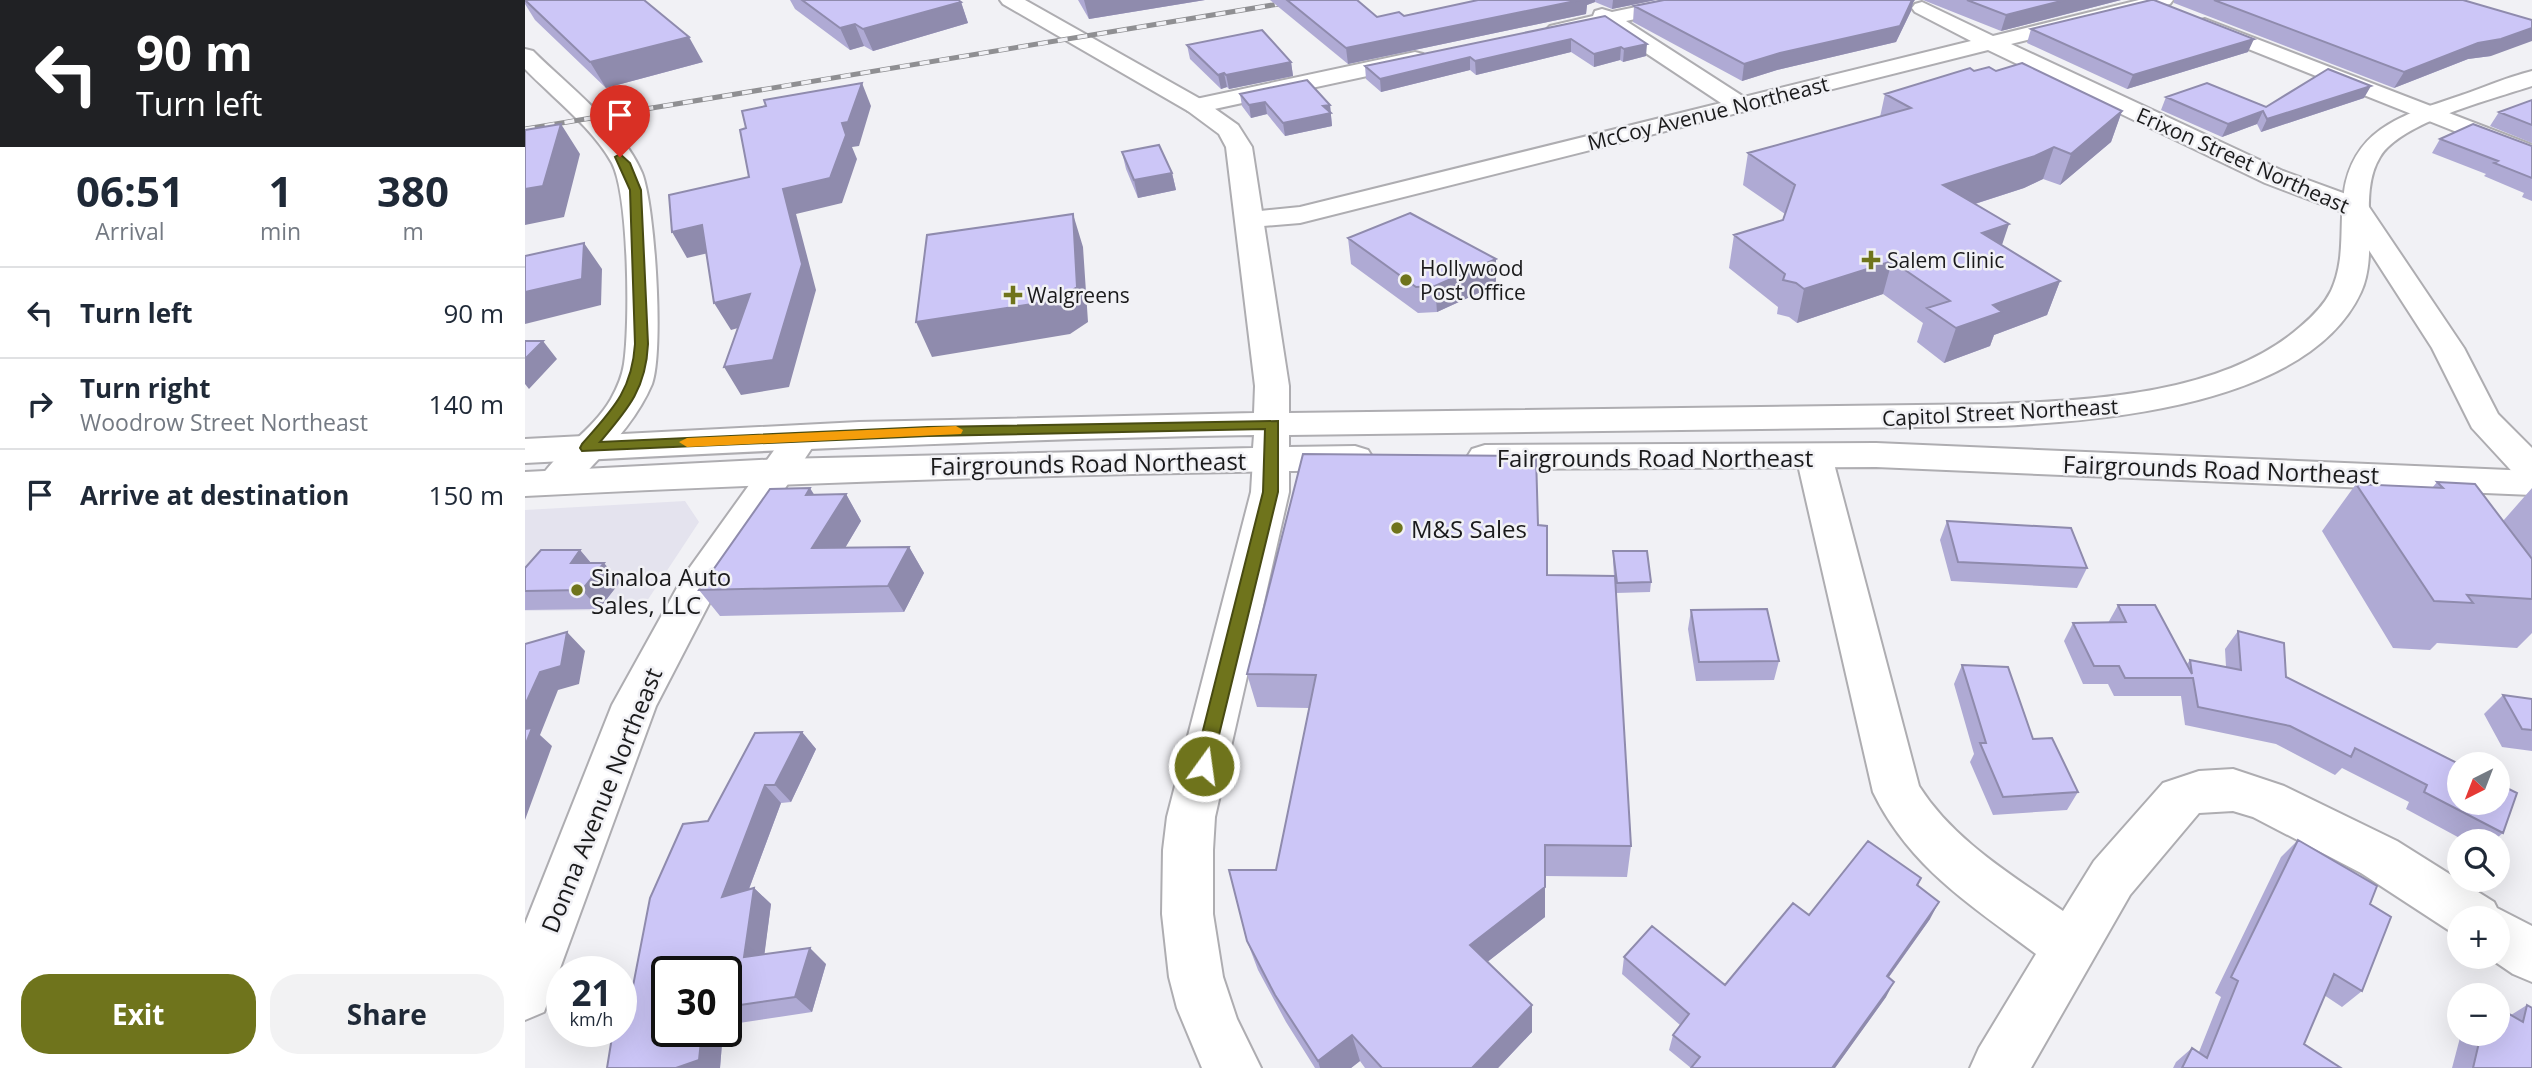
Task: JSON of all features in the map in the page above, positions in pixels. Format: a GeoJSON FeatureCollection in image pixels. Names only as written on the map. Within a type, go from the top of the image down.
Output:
{"type":"FeatureCollection","features":[{"type":"Feature","properties":{"kind":"street"},"geometry":{"type":"LineString","coordinates":[[1010,0],[1196,106],[1229,130],[1239,147],[1272,386],[1270,492],[1191,817],[1185,869],[1189,950],[1203,1000],[1222,1051],[1232,1068]]}},
{"type":"Feature","properties":{"kind":"street"},"geometry":{"type":"LineString","coordinates":[[1543,33],[1698,0]]}},
{"type":"Feature","properties":{"kind":"street"},"geometry":{"type":"LineString","coordinates":[[1589,6],[1740,105]]}},
{"type":"Feature","properties":{"kind":"street"},"geometry":{"type":"LineString","coordinates":[[2165,7],[2532,154]]}},
{"type":"Feature","properties":{"kind":"street","name":"McCoy Avenue Northeast"},"geometry":{"type":"LineString","coordinates":[[1251,219],[1300,215],[1991,43],[2165,7]]}},
{"type":"Feature","properties":{"kind":"street","name":"Erixon Street Northeast"},"geometry":{"type":"LineString","coordinates":[[1922,8],[2281,180],[2355,207],[2375,233],[2448,348],[2484,420],[2532,470]]}},
{"type":"Feature","properties":{"kind":"street"},"geometry":{"type":"LineString","coordinates":[[1196,106],[1437,55]]}},
{"type":"Feature","properties":{"kind":"street"},"geometry":{"type":"LineString","coordinates":[[525,56],[587,119],[625,163],[635,190],[642,344],[635,386],[620,410],[587,448],[540,484]]}},
{"type":"Feature","properties":{"kind":"street","name":"Capitol Street Northeast"},"geometry":{"type":"LineString","coordinates":[[1806,437],[1815,449],[1825,439],[1957,435],[2027,415],[2133,405],[2200,390],[2259,368],[2316,330],[2347,290],[2356,251],[2356,189],[2375,144],[2397,126],[2532,78]]}},
{"type":"Feature","properties":{"kind":"street"},"geometry":{"type":"LineString","coordinates":[[1806,437],[1897,792],[1914,820],[1951,860],[2070,947]]}},
{"type":"Feature","properties":{"kind":"street","name":"Fairgrounds Road Northeast"},"geometry":{"type":"LineString","coordinates":[[525,451],[587,448],[791,453],[1272,442],[1806,437],[2098,464],[2532,483]]}},
{"type":"Feature","properties":{"kind":"street","name":"Fairgrounds Road Northeast"},"geometry":{"type":"LineString","coordinates":[[1446,458],[1598,457],[1806,437]]}},
{"type":"Feature","properties":{"kind":"street","name":"Fairgrounds Road Northeast"},"geometry":{"type":"LineString","coordinates":[[1272,442],[1391,458]]}},
{"type":"Feature","properties":{"kind":"street","name":"Fairgrounds Road Northeast"},"geometry":{"type":"LineString","coordinates":[[540,484],[791,453]]}},
{"type":"Feature","properties":{"kind":"street","name":"Donna Avenue Northeast"},"geometry":{"type":"LineString","coordinates":[[525,993],[634,705],[697,588],[791,453]]}},
{"type":"Feature","properties":{"kind":"street"},"geometry":{"type":"LineString","coordinates":[[1999,1068],[2112,878],[2180,798],[2199,792],[2233,790],[2267,801],[2379,858],[2455,906]]}},
{"type":"Feature","properties":{"kind":"street"},"geometry":{"type":"LineString","coordinates":[[2510,942],[2532,956]]}},
{"type":"Feature","properties":{"kind":"shaded area"},"geometry":{"type":"Polygon","coordinates":[[[685,501],[699,522],[641,610],[525,611],[525,510],[685,501]]]}},
{"type":"Feature","properties":{"kind":"building"},"geometry":{"type":"Polygon","coordinates":[[[525,0],[644,0],[689,37],[590,62],[525,0]]]}},
{"type":"Feature","properties":{"kind":"building"},"geometry":{"type":"Polygon","coordinates":[[[802,0],[961,2],[863,29],[855,24],[840,28],[802,0]]]}},
{"type":"Feature","properties":{"kind":"building"},"geometry":{"type":"Polygon","coordinates":[[[1287,0],[1357,0],[1377,17],[1399,12],[1404,16],[1478,0],[1580,0],[1346,48],[1287,0]]]}},
{"type":"Feature","properties":{"kind":"building"},"geometry":{"type":"Polygon","coordinates":[[[1664,0],[1912,0],[1900,26],[1780,53],[1744,64],[1634,6],[1664,0]]]}},
{"type":"Feature","properties":{"kind":"building"},"geometry":{"type":"Polygon","coordinates":[[[1967,0],[2065,0],[2006,15],[1967,0]]]}},
{"type":"Feature","properties":{"kind":"building"},"geometry":{"type":"Polygon","coordinates":[[[2151,0],[2254,39],[2133,75],[2031,29],[2151,0]]]}},
{"type":"Feature","properties":{"kind":"building"},"geometry":{"type":"Polygon","coordinates":[[[2214,0],[2463,0],[2532,20],[2532,28],[2501,39],[2478,43],[2404,72],[2214,0]]]}},
{"type":"Feature","properties":{"kind":"building"},"geometry":{"type":"Polygon","coordinates":[[[1605,16],[1647,44],[1594,54],[1571,39],[1475,61],[1470,57],[1380,79],[1365,66],[1605,16]]]}},
{"type":"Feature","properties":{"kind":"building"},"geometry":{"type":"Polygon","coordinates":[[[1262,30],[1291,62],[1218,75],[1187,45],[1262,30]]]}},
{"type":"Feature","properties":{"kind":"building"},"geometry":{"type":"Polygon","coordinates":[[[2022,63],[2122,111],[2071,154],[2054,147],[2035,156],[1943,185],[2009,224],[1982,233],[2060,281],[1993,305],[2002,312],[1956,328],[1927,308],[1950,301],[1892,261],[1804,289],[1796,283],[1783,280],[1785,274],[1734,235],[1783,220],[1795,185],[1748,153],[1911,108],[1885,94],[1970,68],[1974,71],[1989,67],[1996,71],[2022,63]]]}},
{"type":"Feature","properties":{"kind":"building"},"geometry":{"type":"Polygon","coordinates":[[[2328,69],[2371,86],[2267,119],[2263,111],[2228,124],[2166,97],[2207,83],[2266,107],[2328,69]]]}},
{"type":"Feature","properties":{"kind":"building"},"geometry":{"type":"Polygon","coordinates":[[[1307,80],[1330,105],[1323,106],[1331,113],[1283,123],[1265,102],[1249,105],[1240,94],[1307,80]]]}},
{"type":"Feature","properties":{"kind":"building"},"geometry":{"type":"Polygon","coordinates":[[[862,83],[848,122],[842,123],[846,135],[830,178],[783,189],[802,264],[773,360],[724,367],[750,294],[714,303],[702,225],[672,232],[669,195],[749,177],[740,130],[746,128],[742,111],[766,106],[764,100],[862,83]]]}},
{"type":"Feature","properties":{"kind":"building"},"geometry":{"type":"Polygon","coordinates":[[[2532,100],[2532,125],[2499,112],[2532,100]]]}},
{"type":"Feature","properties":{"kind":"building"},"geometry":{"type":"Polygon","coordinates":[[[561,124],[543,186],[525,189],[525,130],[561,124]]]}},
{"type":"Feature","properties":{"kind":"building"},"geometry":{"type":"Polygon","coordinates":[[[2473,124],[2532,146],[2532,178],[2494,163],[2498,161],[2440,139],[2473,124]]]}},
{"type":"Feature","properties":{"kind":"building"},"geometry":{"type":"Polygon","coordinates":[[[1159,145],[1172,173],[1134,180],[1122,152],[1159,145]]]}},
{"type":"Feature","properties":{"kind":"building"},"geometry":{"type":"Polygon","coordinates":[[[1410,213],[1496,259],[1435,286],[1416,287],[1348,238],[1410,213]]]}},
{"type":"Feature","properties":{"kind":"building"},"geometry":{"type":"Polygon","coordinates":[[[1073,214],[1077,287],[1058,300],[916,322],[927,235],[1073,214]]]}},
{"type":"Feature","properties":{"kind":"building"},"geometry":{"type":"Polygon","coordinates":[[[584,243],[582,279],[525,292],[525,256],[584,243]]]}},
{"type":"Feature","properties":{"kind":"building"},"geometry":{"type":"Polygon","coordinates":[[[525,341],[543,341],[525,359],[525,341]]]}},
{"type":"Feature","properties":{"kind":"building"},"geometry":{"type":"Polygon","coordinates":[[[1303,454],[1536,456],[1538,525],[1547,526],[1547,575],[1615,576],[1631,846],[1545,845],[1545,887],[1470,945],[1532,1005],[1472,1068],[1382,1068],[1352,1035],[1318,1061],[1275,995],[1247,941],[1229,870],[1276,870],[1316,675],[1247,674],[1303,454]]]}},
{"type":"Feature","properties":{"kind":"building"},"geometry":{"type":"Polygon","coordinates":[[[2437,482],[2475,484],[2532,559],[2532,599],[2467,595],[2473,603],[2434,601],[2356,484],[2443,488],[2437,482]]]}},
{"type":"Feature","properties":{"kind":"building"},"geometry":{"type":"Polygon","coordinates":[[[810,488],[806,495],[846,494],[812,548],[909,547],[888,586],[699,590],[770,489],[810,488]]]}},
{"type":"Feature","properties":{"kind":"building"},"geometry":{"type":"Polygon","coordinates":[[[1947,521],[2071,528],[2087,568],[1958,562],[1947,521]]]}},
{"type":"Feature","properties":{"kind":"building"},"geometry":{"type":"Polygon","coordinates":[[[541,550],[580,550],[571,563],[604,563],[582,590],[525,591],[525,568],[541,550]]]}},
{"type":"Feature","properties":{"kind":"building"},"geometry":{"type":"Polygon","coordinates":[[[1613,551],[1647,551],[1651,582],[1617,583],[1613,551]]]}},
{"type":"Feature","properties":{"kind":"building"},"geometry":{"type":"Polygon","coordinates":[[[2118,605],[2155,605],[2192,674],[2190,660],[2241,670],[2238,631],[2284,643],[2286,677],[2447,758],[2447,804],[2424,792],[2427,785],[2355,748],[2351,757],[2290,726],[2198,707],[2193,678],[2125,678],[2119,666],[2094,666],[2073,623],[2126,622],[2118,605]]]}},
{"type":"Feature","properties":{"kind":"building"},"geometry":{"type":"Polygon","coordinates":[[[1767,609],[1779,661],[1699,662],[1691,610],[1767,609]]]}},
{"type":"Feature","properties":{"kind":"building"},"geometry":{"type":"Polygon","coordinates":[[[567,632],[561,666],[540,672],[525,705],[525,644],[567,632]]]}},
{"type":"Feature","properties":{"kind":"building"},"geometry":{"type":"Polygon","coordinates":[[[1962,665],[2008,667],[2033,739],[2052,738],[2078,792],[2003,797],[1980,743],[1986,743],[1962,665]]]}},
{"type":"Feature","properties":{"kind":"building"},"geometry":{"type":"Polygon","coordinates":[[[2503,695],[2532,699],[2532,730],[2522,729],[2503,695]]]}},
{"type":"Feature","properties":{"kind":"building"},"geometry":{"type":"Polygon","coordinates":[[[532,728],[525,746],[525,729],[532,728]]]}},
{"type":"Feature","properties":{"kind":"building"},"geometry":{"type":"Polygon","coordinates":[[[802,732],[775,785],[765,785],[722,897],[754,888],[744,957],[810,948],[795,997],[742,1005],[742,956],[651,956],[651,1047],[700,1047],[699,1060],[676,1068],[607,1068],[610,1047],[637,1047],[637,965],[650,898],[683,824],[708,821],[755,733],[802,732]]]}},
{"type":"Feature","properties":{"kind":"building"},"geometry":{"type":"Polygon","coordinates":[[[2510,790],[2517,793],[2510,813],[2510,790]]]}},
{"type":"Feature","properties":{"kind":"building"},"geometry":{"type":"Polygon","coordinates":[[[2470,816],[2509,816],[2504,829],[2495,829],[2470,816]]]}},
{"type":"Feature","properties":{"kind":"building"},"geometry":{"type":"Polygon","coordinates":[[[2298,840],[2377,886],[2370,904],[2391,917],[2362,991],[2334,974],[2304,1044],[2341,1068],[2182,1068],[2192,1048],[2207,1058],[2238,981],[2231,977],[2298,840]]]}},
{"type":"Feature","properties":{"kind":"building"},"geometry":{"type":"Polygon","coordinates":[[[1868,841],[1921,878],[1917,885],[1939,902],[1887,976],[1894,982],[1832,1068],[1691,1068],[1700,1057],[1673,1035],[1689,1014],[1624,957],[1652,926],[1725,985],[1793,903],[1809,915],[1868,841]]]}},
{"type":"Feature","properties":{"kind":"building"},"geometry":{"type":"Polygon","coordinates":[[[2527,1005],[2532,1008],[2532,1068],[2473,1068],[2478,1046],[2510,1046],[2510,1014],[2523,1022],[2527,1005]]]}},
{"type":"Feature","properties":{"kind":"railway"},"geometry":{"type":"LineString","coordinates":[[525,129],[1303,0]]}},
{"type":"Feature","properties":{"kind":"slow traffic"},"geometry":{"type":"LineString","coordinates":[[687,442],[956,430]]}},
{"type":"Feature","properties":{"kind":"place","name":"Salem Clinic"},"geometry":{"type":"Point","coordinates":[1871,260]}},
{"type":"Feature","properties":{"kind":"place","name":"Hollywood Post Office"},"geometry":{"type":"Point","coordinates":[1406,280]}},
{"type":"Feature","properties":{"kind":"place","name":"Walgreens"},"geometry":{"type":"Point","coordinates":[1013,295]}},
{"type":"Feature","properties":{"kind":"place","name":"M&S Sales"},"geometry":{"type":"Point","coordinates":[1397,528]}},
{"type":"Feature","properties":{"kind":"place","name":"Sinaloa Auto Sales, LLC"},"geometry":{"type":"Point","coordinates":[577,590]}},
{"type":"Feature","properties":{"kind":"route"},"geometry":{"type":"LineString","coordinates":[[620,157],[635,190],[642,344],[640,365],[635,386],[620,410],[587,448],[928,431],[1272,425],[1270,492],[1204,766]]}}]}
